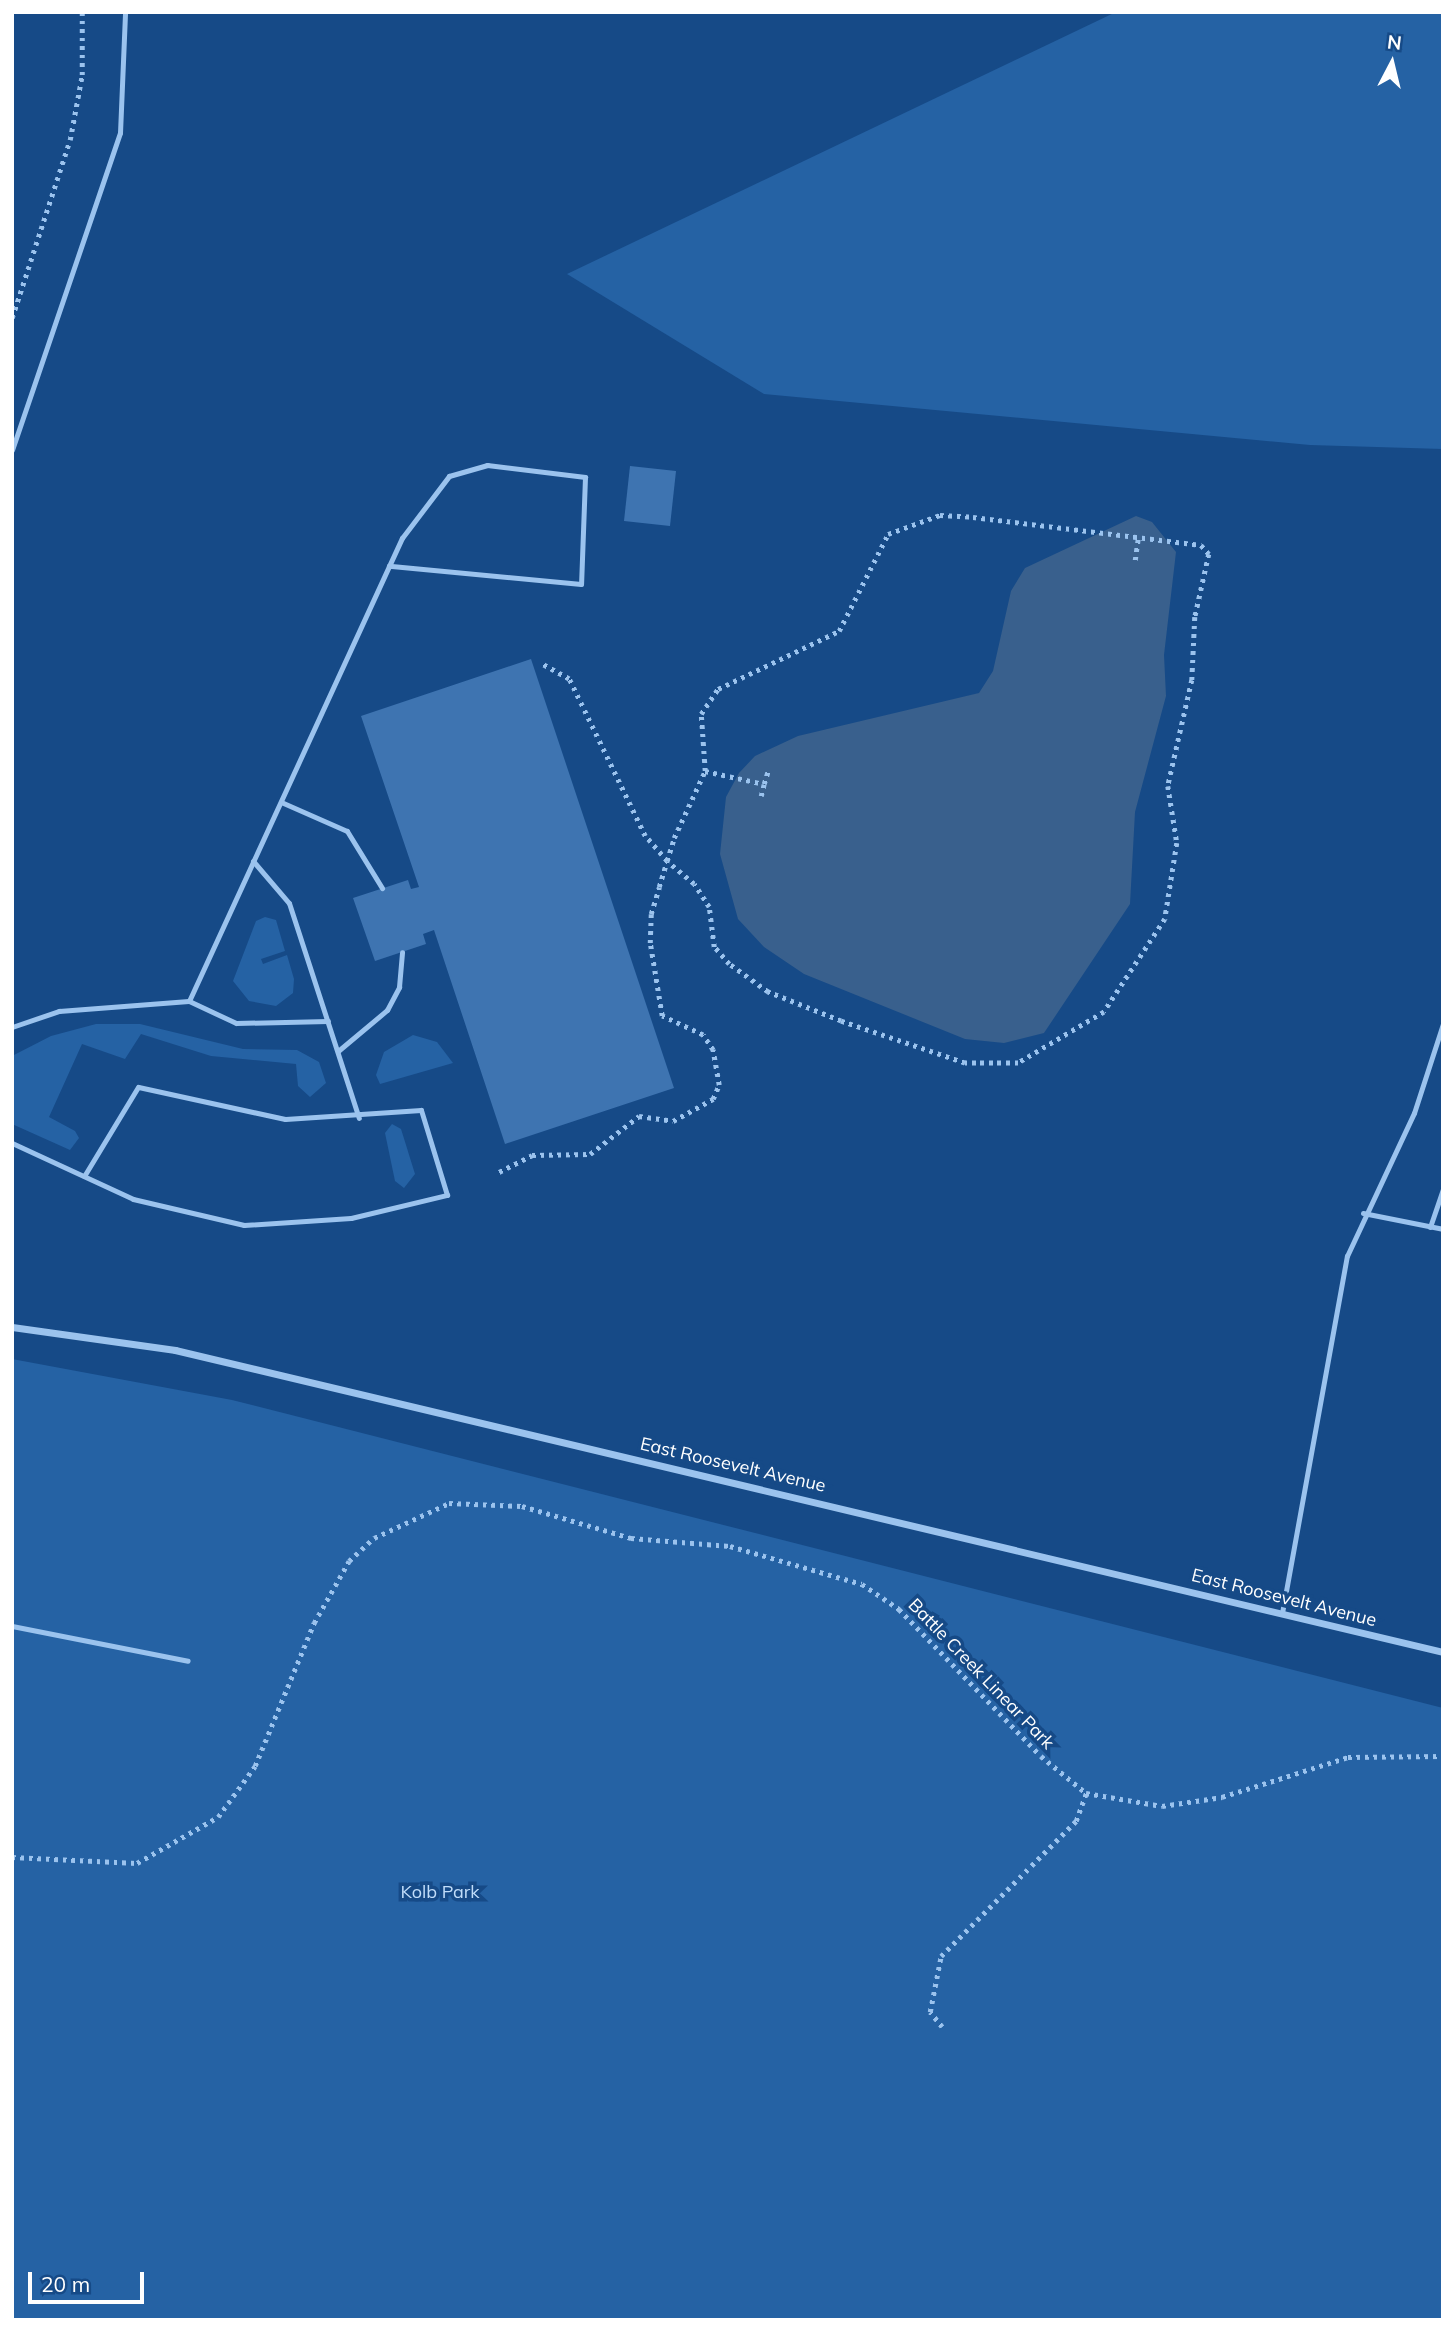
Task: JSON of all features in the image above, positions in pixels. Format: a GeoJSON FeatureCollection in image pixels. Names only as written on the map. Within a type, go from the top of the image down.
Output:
{"type":"FeatureCollection","features":[{"type":"Feature","properties":{"kind":"street","name":"East Roosevelt Avenue"},"geometry":{"type":"LineString","coordinates":[[12,1327],[175,1350],[1443,1652]]}},
{"type":"Feature","properties":{"kind":"lane"},"geometry":{"type":"LineString","coordinates":[[12,450],[120,133],[125,12]]}},
{"type":"Feature","properties":{"kind":"lane"},"geometry":{"type":"LineString","coordinates":[[189,1001],[281,802],[389,566],[402,538],[449,476],[487,465],[585,477],[581,584],[389,566]]}},
{"type":"Feature","properties":{"kind":"lane"},"geometry":{"type":"LineString","coordinates":[[281,802],[347,831],[382,888]]}},
{"type":"Feature","properties":{"kind":"lane"},"geometry":{"type":"LineString","coordinates":[[253,861],[289,903],[359,1118]]}},
{"type":"Feature","properties":{"kind":"lane"},"geometry":{"type":"LineString","coordinates":[[338,1051],[387,1010],[399,987],[402,952]]}},
{"type":"Feature","properties":{"kind":"lane"},"geometry":{"type":"LineString","coordinates":[[12,1027],[59,1011],[189,1001],[236,1023],[328,1021]]}},
{"type":"Feature","properties":{"kind":"lane"},"geometry":{"type":"LineString","coordinates":[[1282,1613],[1347,1256],[1363,1213],[1414,1113],[1443,1024]]}},
{"type":"Feature","properties":{"kind":"lane"},"geometry":{"type":"LineString","coordinates":[[12,1143],[83,1176],[133,1199],[244,1225],[351,1218],[447,1195],[421,1110],[359,1118],[285,1119],[138,1087],[83,1176]]}},
{"type":"Feature","properties":{"kind":"lane"},"geometry":{"type":"LineString","coordinates":[[1430,1227],[1443,1189]]}},
{"type":"Feature","properties":{"kind":"lane"},"geometry":{"type":"LineString","coordinates":[[1363,1213],[1443,1229]]}},
{"type":"Feature","properties":{"kind":"lane"},"geometry":{"type":"LineString","coordinates":[[12,1626],[188,1661]]}},
{"type":"Feature","properties":{"kind":"path"},"geometry":{"type":"LineString","coordinates":[[12,317],[70,140],[82,75],[82,12]]}},
{"type":"Feature","properties":{"kind":"path"},"geometry":{"type":"LineString","coordinates":[[499,1172],[532,1155],[590,1154],[639,1116],[673,1121],[713,1099],[719,1072],[713,1050],[702,1035],[662,1016],[655,987],[651,914],[667,862],[674,838],[705,771],[701,714],[718,689],[839,631],[888,534],[940,515],[1201,545],[1209,570],[1195,617],[1192,680],[1168,786],[1177,843],[1165,919],[1104,1012],[1057,1045],[1018,1063],[965,1063],[768,992],[714,947],[709,906],[694,884],[667,862],[645,836],[569,679],[540,663]]}},
{"type":"Feature","properties":{"kind":"path"},"geometry":{"type":"LineString","coordinates":[[1135,560],[1138,538]]}},
{"type":"Feature","properties":{"kind":"path"},"geometry":{"type":"LineString","coordinates":[[705,771],[764,785]]}},
{"type":"Feature","properties":{"kind":"path"},"geometry":{"type":"LineString","coordinates":[[761,796],[768,771]]}},
{"type":"Feature","properties":{"kind":"path","name":"Battle Creek Linear Park"},"geometry":{"type":"LineString","coordinates":[[12,1857],[87,1865],[137,1863],[218,1817],[255,1766],[314,1623],[349,1560],[374,1538],[449,1503],[522,1506],[631,1538],[730,1546],[862,1584],[899,1609],[1041,1756],[1086,1793],[1162,1806],[1222,1797],[1348,1757],[1443,1756]]}},
{"type":"Feature","properties":{"kind":"path"},"geometry":{"type":"LineString","coordinates":[[942,2026],[930,2012],[941,1956],[1076,1821],[1086,1793]]}},
{"type":"Feature","properties":{"kind":"green space"},"geometry":{"type":"Polygon","coordinates":[[[1116,12],[1443,12],[1443,449],[1310,445],[764,394],[567,274],[1116,12]]]}},
{"type":"Feature","properties":{"kind":"green space"},"geometry":{"type":"Polygon","coordinates":[[[265,917],[276,920],[285,951],[261,959],[263,964],[287,955],[294,979],[293,993],[276,1006],[249,1001],[233,981],[256,921],[265,917]]]}},
{"type":"Feature","properties":{"kind":"green space"},"geometry":{"type":"Polygon","coordinates":[[[96,1024],[140,1024],[243,1049],[297,1050],[319,1062],[326,1083],[310,1097],[298,1086],[296,1064],[211,1056],[141,1034],[125,1059],[82,1044],[49,1117],[75,1131],[79,1138],[70,1150],[12,1124],[12,1056],[51,1036],[96,1024]]]}},
{"type":"Feature","properties":{"kind":"green space"},"geometry":{"type":"Polygon","coordinates":[[[413,1035],[437,1042],[453,1063],[380,1084],[376,1075],[384,1052],[413,1035]]]}},
{"type":"Feature","properties":{"kind":"green space"},"geometry":{"type":"Polygon","coordinates":[[[392,1124],[401,1129],[415,1174],[404,1188],[395,1181],[385,1133],[392,1124]]]}},
{"type":"Feature","properties":{"kind":"green space","name":"Kolb Park"},"geometry":{"type":"Polygon","coordinates":[[[12,1359],[232,1400],[1443,1708],[1443,2320],[12,2320],[12,1359]]]}},
{"type":"Feature","properties":{"kind":"shaded area"},"geometry":{"type":"Polygon","coordinates":[[[1136,516],[1152,522],[1176,552],[1164,655],[1166,696],[1135,812],[1130,904],[1044,1033],[1004,1043],[965,1039],[804,974],[764,947],[738,919],[720,854],[726,797],[739,773],[755,756],[798,736],[979,693],[993,671],[1011,591],[1025,568],[1136,516]]]}},
{"type":"Feature","properties":{"kind":"building"},"geometry":{"type":"Polygon","coordinates":[[[630,466],[676,471],[670,526],[624,521],[630,466]]]}},
{"type":"Feature","properties":{"kind":"building"},"geometry":{"type":"Polygon","coordinates":[[[531,659],[674,1088],[505,1144],[434,930],[423,934],[426,944],[375,961],[353,898],[408,880],[411,889],[419,887],[361,716],[531,659]]]}}]}
